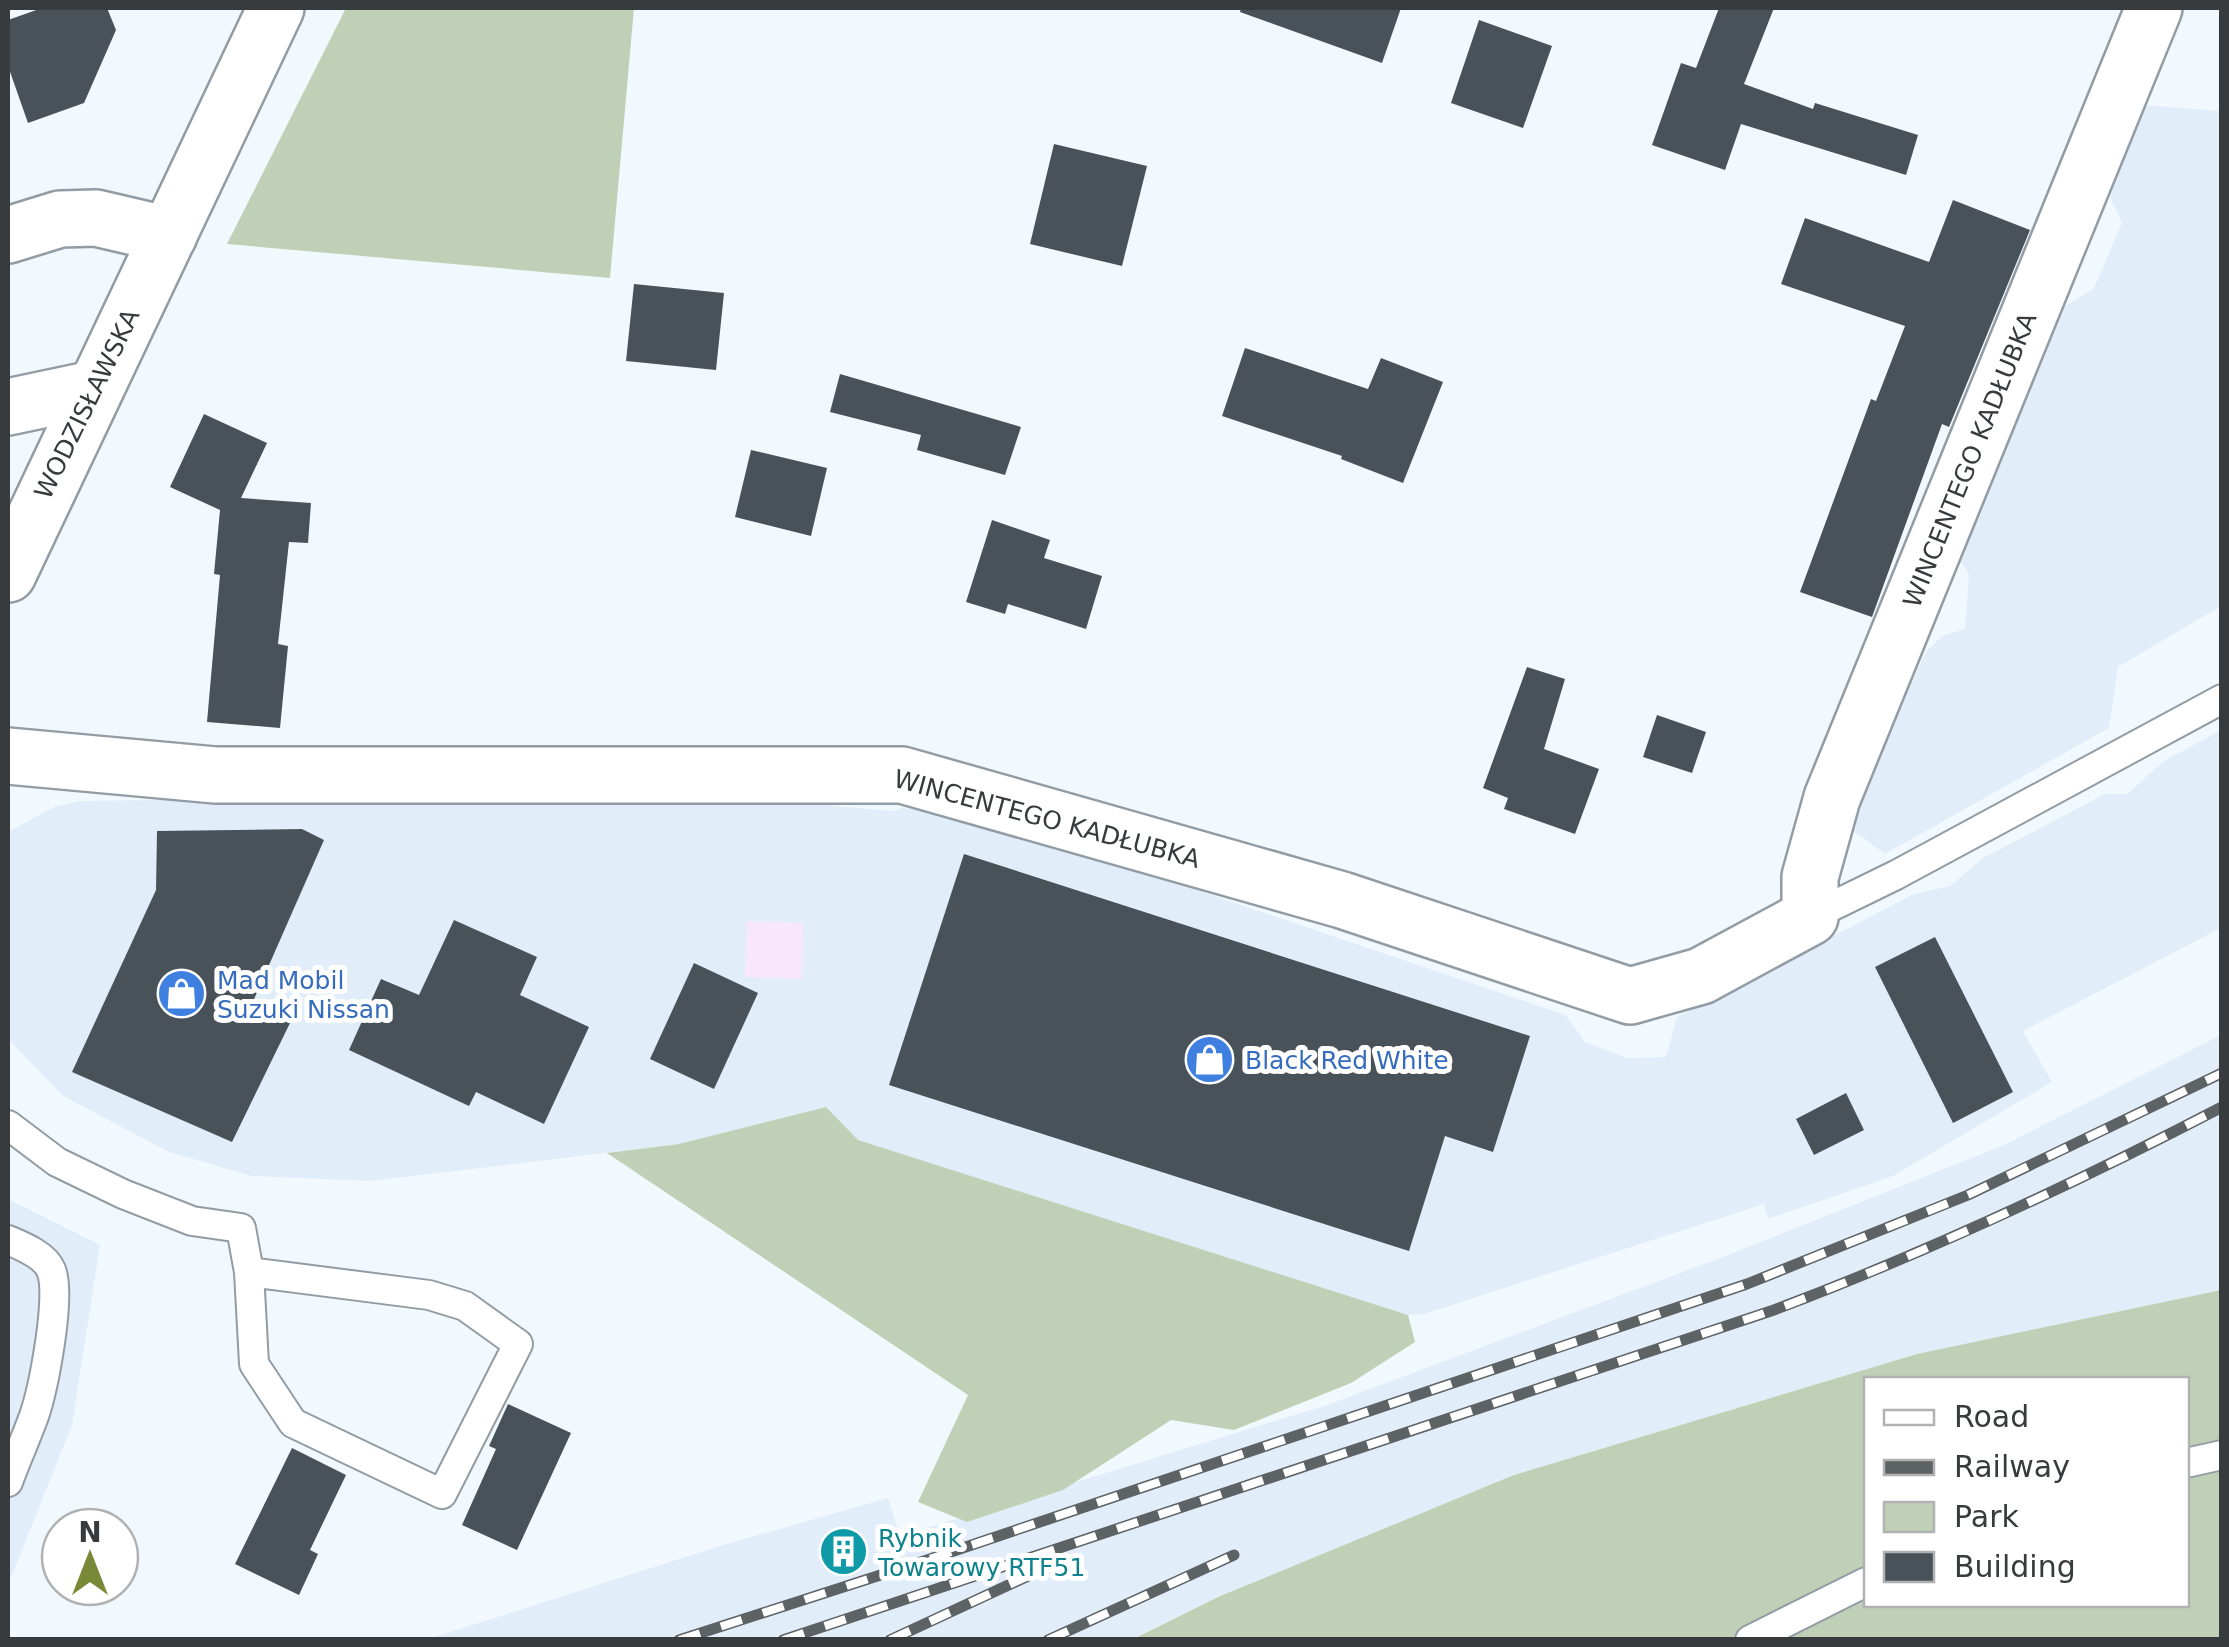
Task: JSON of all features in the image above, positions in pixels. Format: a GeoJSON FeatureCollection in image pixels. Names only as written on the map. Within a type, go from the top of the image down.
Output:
{"type":"FeatureCollection","features":[{"type":"Feature","properties":{"kind":"street","name":"WODZISŁAWSKA"},"geometry":{"type":"LineString","coordinates":[[8,574],[23,502],[94,389],[276,8]]}},
{"type":"Feature","properties":{"kind":"street","name":"WINCENTEGO KADŁUBKA"},"geometry":{"type":"LineString","coordinates":[[8,756],[214,775],[902,775],[1342,900],[1630,996],[1701,976],[1810,917],[1810,878],[1832,798],[2154,8]]}},
{"type":"Feature","properties":{"kind":"street"},"geometry":{"type":"LineString","coordinates":[[8,235],[60,219],[96,218],[168,236]]}},
{"type":"Feature","properties":{"kind":"street"},"geometry":{"type":"LineString","coordinates":[[8,406],[94,389]]}},
{"type":"Feature","properties":{"kind":"lane","name":"WINCENTEGO KADŁUBKA"},"geometry":{"type":"LineString","coordinates":[[1810,917],[1896,875],[2222,698]]}},
{"type":"Feature","properties":{"kind":"lane"},"geometry":{"type":"LineString","coordinates":[[8,1125],[58,1162],[123,1194],[192,1222],[241,1228],[249,1272],[254,1364],[293,1423],[442,1494],[518,1344],[465,1306],[429,1295],[249,1272]]}},
{"type":"Feature","properties":{"kind":"lane"},"geometry":{"type":"LineString","coordinates":[[8,1240],[39,1256],[50,1267],[55,1284],[35,1414],[8,1482]]}},
{"type":"Feature","properties":{"kind":"lane"},"geometry":{"type":"LineString","coordinates":[[2189,1462],[2222,1455]]}},
{"type":"Feature","properties":{"kind":"lane"},"geometry":{"type":"LineString","coordinates":[[1750,1640],[1864,1583]]}},
{"type":"Feature","properties":{"kind":"shaded area"},"geometry":{"type":"Polygon","coordinates":[[[2143,105],[2221,111],[2221,606],[2118,667],[2109,728],[1885,854],[1848,827],[1852,806],[1926,652],[1942,636],[1965,629],[1969,574],[1959,559],[2060,309],[2094,288],[2122,223],[2110,197],[2143,105]]]}},
{"type":"Feature","properties":{"kind":"shaded area"},"geometry":{"type":"Polygon","coordinates":[[[2221,730],[2221,928],[2023,1031],[2052,1082],[1893,1176],[1768,1219],[1764,1204],[1424,1314],[1408,1315],[1370,1307],[895,1153],[858,1140],[842,1129],[826,1107],[679,1144],[498,1166],[369,1181],[252,1176],[169,1152],[63,1096],[8,1039],[8,832],[54,807],[79,801],[220,799],[808,798],[834,806],[972,814],[1566,1015],[1585,1042],[1627,1058],[1666,1057],[1677,1017],[1914,894],[1950,886],[1983,858],[2105,794],[2127,794],[2164,761],[2221,730]]]}},
{"type":"Feature","properties":{"kind":"shaded area"},"geometry":{"type":"Polygon","coordinates":[[[747,921],[803,923],[802,979],[745,977],[747,921]]]}},
{"type":"Feature","properties":{"kind":"shaded area"},"geometry":{"type":"Polygon","coordinates":[[[2221,1035],[2221,1290],[1917,1354],[1514,1475],[1218,1597],[1131,1639],[425,1640],[723,1545],[888,1498],[900,1536],[1327,1405],[1720,1258],[2004,1145],[2221,1035]]]}},
{"type":"Feature","properties":{"kind":"shaded area"},"geometry":{"type":"Polygon","coordinates":[[[8,1199],[100,1245],[72,1425],[8,1585],[8,1199]]]}},
{"type":"Feature","properties":{"kind":"green space"},"geometry":{"type":"Polygon","coordinates":[[[346,8],[634,8],[610,278],[227,244],[346,8]]]}},
{"type":"Feature","properties":{"kind":"green space"},"geometry":{"type":"Polygon","coordinates":[[[826,1107],[858,1140],[1408,1315],[1415,1342],[1351,1383],[1234,1430],[1171,1420],[1063,1490],[967,1522],[918,1502],[968,1395],[607,1153],[679,1144],[826,1107]]]}},
{"type":"Feature","properties":{"kind":"green space"},"geometry":{"type":"Polygon","coordinates":[[[2221,1290],[2221,1639],[1131,1640],[1218,1597],[1514,1475],[1917,1354],[2221,1290]]]}},
{"type":"Feature","properties":{"kind":"building"},"geometry":{"type":"Polygon","coordinates":[[[42,8],[107,8],[116,30],[84,103],[28,123],[8,66],[8,20],[42,8]]]}},
{"type":"Feature","properties":{"kind":"building"},"geometry":{"type":"Polygon","coordinates":[[[1241,8],[1401,8],[1382,63],[1240,12],[1241,8]]]}},
{"type":"Feature","properties":{"kind":"building"},"geometry":{"type":"Polygon","coordinates":[[[1719,8],[1774,8],[1744,84],[1813,109],[1815,103],[1918,135],[1906,175],[1741,124],[1725,170],[1652,145],[1681,63],[1696,68],[1719,8]]]}},
{"type":"Feature","properties":{"kind":"building"},"geometry":{"type":"Polygon","coordinates":[[[1479,20],[1552,46],[1523,128],[1451,103],[1479,20]]]}},
{"type":"Feature","properties":{"kind":"building"},"geometry":{"type":"Polygon","coordinates":[[[1054,144],[1147,166],[1122,266],[1030,244],[1054,144]]]}},
{"type":"Feature","properties":{"kind":"building"},"geometry":{"type":"Polygon","coordinates":[[[1953,200],[2030,230],[1949,427],[1942,424],[1872,617],[1800,592],[1871,399],[1876,401],[1905,326],[1781,284],[1805,218],[1929,262],[1953,200]]]}},
{"type":"Feature","properties":{"kind":"building"},"geometry":{"type":"Polygon","coordinates":[[[634,284],[724,293],[716,370],[626,361],[634,284]]]}},
{"type":"Feature","properties":{"kind":"building"},"geometry":{"type":"Polygon","coordinates":[[[1245,348],[1368,389],[1381,358],[1443,382],[1403,483],[1341,459],[1342,456],[1222,416],[1245,348]]]}},
{"type":"Feature","properties":{"kind":"building"},"geometry":{"type":"Polygon","coordinates":[[[840,374],[1021,427],[1005,475],[917,450],[921,435],[830,412],[840,374]]]}},
{"type":"Feature","properties":{"kind":"building"},"geometry":{"type":"Polygon","coordinates":[[[204,414],[267,443],[241,498],[311,503],[308,543],[289,542],[278,644],[288,646],[280,728],[207,722],[220,575],[214,574],[220,510],[170,487],[204,414]]]}},
{"type":"Feature","properties":{"kind":"building"},"geometry":{"type":"Polygon","coordinates":[[[751,450],[827,468],[811,536],[735,517],[751,450]]]}},
{"type":"Feature","properties":{"kind":"building"},"geometry":{"type":"Polygon","coordinates":[[[992,520],[1050,540],[1044,558],[1102,576],[1086,629],[1008,604],[1005,614],[966,602],[992,520]]]}},
{"type":"Feature","properties":{"kind":"building"},"geometry":{"type":"Polygon","coordinates":[[[1527,667],[1565,679],[1544,749],[1599,769],[1575,834],[1504,809],[1508,798],[1483,788],[1527,667]]]}},
{"type":"Feature","properties":{"kind":"building"},"geometry":{"type":"Polygon","coordinates":[[[1657,715],[1706,732],[1692,773],[1643,757],[1657,715]]]}},
{"type":"Feature","properties":{"kind":"building","name":"Mad Mobil Suzuki Nissan"},"geometry":{"type":"Polygon","coordinates":[[[302,829],[324,840],[251,1006],[290,1023],[232,1142],[72,1072],[156,890],[157,831],[302,829]]]}},
{"type":"Feature","properties":{"kind":"building","name":"Black Red White"},"geometry":{"type":"Polygon","coordinates":[[[964,854],[1530,1036],[1493,1152],[1445,1136],[1409,1251],[889,1085],[964,854]]]}},
{"type":"Feature","properties":{"kind":"building","name":"Mad Mobil Suzuki Nissan"},"geometry":{"type":"Polygon","coordinates":[[[454,920],[537,957],[520,995],[589,1027],[544,1124],[476,1092],[469,1106],[349,1050],[381,979],[419,995],[454,920]]]}},
{"type":"Feature","properties":{"kind":"building"},"geometry":{"type":"Polygon","coordinates":[[[1935,937],[2013,1092],[1953,1123],[1875,967],[1935,937]]]}},
{"type":"Feature","properties":{"kind":"building"},"geometry":{"type":"Polygon","coordinates":[[[694,963],[758,993],[714,1089],[650,1059],[694,963]]]}},
{"type":"Feature","properties":{"kind":"building"},"geometry":{"type":"Polygon","coordinates":[[[1846,1093],[1864,1130],[1814,1155],[1796,1119],[1846,1093]]]}},
{"type":"Feature","properties":{"kind":"building"},"geometry":{"type":"Polygon","coordinates":[[[508,1404],[571,1433],[517,1550],[462,1525],[496,1449],[489,1446],[508,1404]]]}},
{"type":"Feature","properties":{"kind":"building"},"geometry":{"type":"Polygon","coordinates":[[[292,1448],[346,1475],[310,1550],[318,1554],[299,1595],[235,1564],[292,1448]]]}},
{"type":"Feature","properties":{"kind":"railway"},"geometry":{"type":"LineString","coordinates":[[679,1640],[1747,1284],[1968,1195],[2222,1073]]}},
{"type":"Feature","properties":{"kind":"railway"},"geometry":{"type":"LineString","coordinates":[[783,1640],[1774,1310],[2001,1215],[2222,1107]]}},
{"type":"Feature","properties":{"kind":"railway"},"geometry":{"type":"LineString","coordinates":[[1048,1640],[1234,1555]]}},
{"type":"Feature","properties":{"kind":"railway"},"geometry":{"type":"LineString","coordinates":[[890,1640],[1054,1564]]}},
{"type":"Feature","properties":{"kind":"place","name":"Mad Mobil Suzuki Nissan"},"geometry":{"type":"Point","coordinates":[182,994]}},
{"type":"Feature","properties":{"kind":"place","name":"Black Red White"},"geometry":{"type":"Point","coordinates":[1210,1060]}},
{"type":"Feature","properties":{"kind":"place","name":"Rybnik Towarowy RTF51"},"geometry":{"type":"Point","coordinates":[843,1552]}}]}
